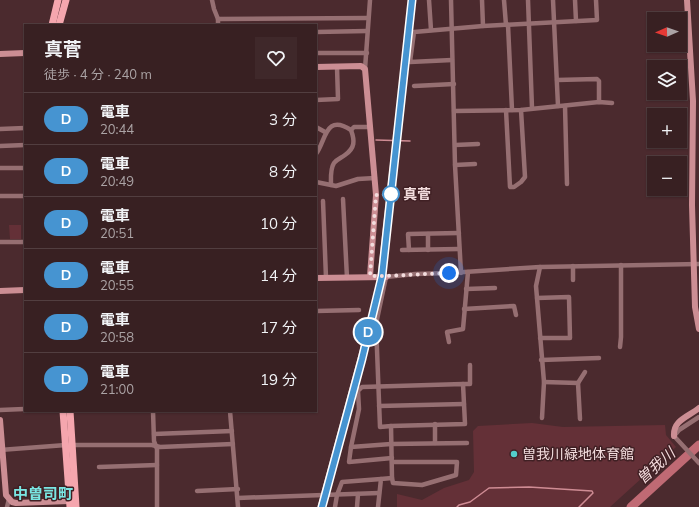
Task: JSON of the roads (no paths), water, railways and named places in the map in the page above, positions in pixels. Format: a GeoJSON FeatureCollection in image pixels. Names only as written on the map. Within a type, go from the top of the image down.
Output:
{"type":"FeatureCollection","features":[{"type":"Feature","properties":{"kind":"main road"},"geometry":{"type":"LineString","coordinates":[[52,24],[58,0]]}},
{"type":"Feature","properties":{"kind":"main road"},"geometry":{"type":"LineString","coordinates":[[59,24],[66,0]]}},
{"type":"Feature","properties":{"kind":"main road"},"geometry":{"type":"LineString","coordinates":[[63,412],[70,445],[76,507]]}},
{"type":"Feature","properties":{"kind":"main road"},"geometry":{"type":"LineString","coordinates":[[70,412],[70,504]]}},
{"type":"Feature","properties":{"kind":"street"},"geometry":{"type":"LineString","coordinates":[[212,0],[218,19],[218,24]]}},
{"type":"Feature","properties":{"kind":"street"},"geometry":{"type":"LineString","coordinates":[[370,0],[365,69],[376,195],[370,276]]}},
{"type":"Feature","properties":{"kind":"street"},"geometry":{"type":"LineString","coordinates":[[429,0],[431,30]]}},
{"type":"Feature","properties":{"kind":"street"},"geometry":{"type":"LineString","coordinates":[[451,0],[455,165],[460,273]]}},
{"type":"Feature","properties":{"kind":"street"},"geometry":{"type":"LineString","coordinates":[[482,0],[483,26]]}},
{"type":"Feature","properties":{"kind":"street"},"geometry":{"type":"LineString","coordinates":[[504,0],[512,110]]}},
{"type":"Feature","properties":{"kind":"street"},"geometry":{"type":"LineString","coordinates":[[528,0],[532,108]]}},
{"type":"Feature","properties":{"kind":"street"},"geometry":{"type":"LineString","coordinates":[[553,0],[558,106]]}},
{"type":"Feature","properties":{"kind":"street"},"geometry":{"type":"LineString","coordinates":[[575,0],[576,21]]}},
{"type":"Feature","properties":{"kind":"street"},"geometry":{"type":"LineString","coordinates":[[452,60],[410,62],[414,32],[483,26],[597,20],[596,0]]}},
{"type":"Feature","properties":{"kind":"street"},"geometry":{"type":"LineString","coordinates":[[687,0],[693,101],[692,205],[697,264],[695,307],[699,329]]}},
{"type":"Feature","properties":{"kind":"street"},"geometry":{"type":"LineString","coordinates":[[218,19],[368,18]]}},
{"type":"Feature","properties":{"kind":"street"},"geometry":{"type":"LineString","coordinates":[[317,32],[367,31]]}},
{"type":"Feature","properties":{"kind":"street"},"geometry":{"type":"LineString","coordinates":[[0,54],[24,53]]}},
{"type":"Feature","properties":{"kind":"street"},"geometry":{"type":"LineString","coordinates":[[317,53],[366,53]]}},
{"type":"Feature","properties":{"kind":"street"},"geometry":{"type":"LineString","coordinates":[[317,67],[361,66],[365,69]]}},
{"type":"Feature","properties":{"kind":"street"},"geometry":{"type":"LineString","coordinates":[[317,100],[338,99],[337,67]]}},
{"type":"Feature","properties":{"kind":"street"},"geometry":{"type":"LineString","coordinates":[[556,80],[597,79],[599,102]]}},
{"type":"Feature","properties":{"kind":"street"},"geometry":{"type":"LineString","coordinates":[[414,86],[454,84]]}},
{"type":"Feature","properties":{"kind":"street"},"geometry":{"type":"LineString","coordinates":[[454,111],[521,110],[599,102],[612,103]]}},
{"type":"Feature","properties":{"kind":"street"},"geometry":{"type":"LineString","coordinates":[[565,106],[567,184]]}},
{"type":"Feature","properties":{"kind":"street"},"geometry":{"type":"LineString","coordinates":[[506,110],[510,187],[514,187],[525,177],[521,110]]}},
{"type":"Feature","properties":{"kind":"street"},"geometry":{"type":"LineString","coordinates":[[317,152],[321,146],[325,132],[331,127],[337,125],[346,126],[351,130],[354,138],[353,145],[350,151],[336,160],[333,164],[331,185]]}},
{"type":"Feature","properties":{"kind":"street"},"geometry":{"type":"LineString","coordinates":[[351,130],[354,128],[370,127]]}},
{"type":"Feature","properties":{"kind":"street"},"geometry":{"type":"LineString","coordinates":[[0,129],[24,128]]}},
{"type":"Feature","properties":{"kind":"street"},"geometry":{"type":"LineString","coordinates":[[317,128],[325,132]]}},
{"type":"Feature","properties":{"kind":"street"},"geometry":{"type":"LineString","coordinates":[[455,145],[478,144]]}},
{"type":"Feature","properties":{"kind":"street"},"geometry":{"type":"LineString","coordinates":[[0,146],[24,146]]}},
{"type":"Feature","properties":{"kind":"street"},"geometry":{"type":"LineString","coordinates":[[455,165],[475,164]]}},
{"type":"Feature","properties":{"kind":"street"},"geometry":{"type":"LineString","coordinates":[[0,168],[24,168]]}},
{"type":"Feature","properties":{"kind":"street"},"geometry":{"type":"LineString","coordinates":[[317,182],[331,185],[343,184],[358,179],[375,178]]}},
{"type":"Feature","properties":{"kind":"street"},"geometry":{"type":"LineString","coordinates":[[0,196],[24,196]]}},
{"type":"Feature","properties":{"kind":"street"},"geometry":{"type":"LineString","coordinates":[[343,199],[347,278]]}},
{"type":"Feature","properties":{"kind":"street"},"geometry":{"type":"LineString","coordinates":[[323,201],[326,278]]}},
{"type":"Feature","properties":{"kind":"street"},"geometry":{"type":"LineString","coordinates":[[409,250],[408,234],[459,233]]}},
{"type":"Feature","properties":{"kind":"street"},"geometry":{"type":"LineString","coordinates":[[428,234],[428,250]]}},
{"type":"Feature","properties":{"kind":"street"},"geometry":{"type":"LineString","coordinates":[[0,242],[24,242]]}},
{"type":"Feature","properties":{"kind":"street"},"geometry":{"type":"LineString","coordinates":[[402,250],[459,249]]}},
{"type":"Feature","properties":{"kind":"street"},"geometry":{"type":"LineString","coordinates":[[317,278],[370,276],[386,277],[540,267],[697,264]]}},
{"type":"Feature","properties":{"kind":"street"},"geometry":{"type":"LineString","coordinates":[[620,347],[621,265]]}},
{"type":"Feature","properties":{"kind":"street"},"geometry":{"type":"LineString","coordinates":[[573,266],[573,280]]}},
{"type":"Feature","properties":{"kind":"street"},"geometry":{"type":"LineString","coordinates":[[540,267],[536,286],[544,382],[542,418]]}},
{"type":"Feature","properties":{"kind":"street"},"geometry":{"type":"LineString","coordinates":[[449,342],[447,332],[463,329],[468,272]]}},
{"type":"Feature","properties":{"kind":"street"},"geometry":{"type":"LineString","coordinates":[[386,277],[376,324],[380,426],[465,424],[463,384]]}},
{"type":"Feature","properties":{"kind":"street"},"geometry":{"type":"LineString","coordinates":[[466,289],[495,288]]}},
{"type":"Feature","properties":{"kind":"street"},"geometry":{"type":"LineString","coordinates":[[0,291],[24,290]]}},
{"type":"Feature","properties":{"kind":"street"},"geometry":{"type":"LineString","coordinates":[[537,298],[569,297],[570,338],[540,338]]}},
{"type":"Feature","properties":{"kind":"street"},"geometry":{"type":"LineString","coordinates":[[464,309],[514,306],[516,315]]}},
{"type":"Feature","properties":{"kind":"street"},"geometry":{"type":"LineString","coordinates":[[317,311],[359,310]]}},
{"type":"Feature","properties":{"kind":"street"},"geometry":{"type":"LineString","coordinates":[[541,360],[599,358]]}},
{"type":"Feature","properties":{"kind":"street"},"geometry":{"type":"LineString","coordinates":[[391,426],[392,460],[392,478],[393,483],[422,485],[456,475],[457,462],[392,460],[349,462],[350,447],[359,409],[358,391],[362,387],[470,384],[470,365]]}},
{"type":"Feature","properties":{"kind":"street"},"geometry":{"type":"LineString","coordinates":[[580,419],[578,383],[585,372]]}},
{"type":"Feature","properties":{"kind":"street"},"geometry":{"type":"LineString","coordinates":[[544,382],[578,383]]}},
{"type":"Feature","properties":{"kind":"street"},"geometry":{"type":"LineString","coordinates":[[379,406],[464,404]]}},
{"type":"Feature","properties":{"kind":"street"},"geometry":{"type":"LineString","coordinates":[[699,408],[678,423],[674,430],[676,438],[699,463]]}},
{"type":"Feature","properties":{"kind":"street"},"geometry":{"type":"LineString","coordinates":[[0,410],[24,409]]}},
{"type":"Feature","properties":{"kind":"street"},"geometry":{"type":"LineString","coordinates":[[153,412],[157,465],[157,507]]}},
{"type":"Feature","properties":{"kind":"street"},"geometry":{"type":"LineString","coordinates":[[230,412],[238,489],[238,507]]}},
{"type":"Feature","properties":{"kind":"street"},"geometry":{"type":"LineString","coordinates":[[676,438],[679,430],[699,417]]}},
{"type":"Feature","properties":{"kind":"street"},"geometry":{"type":"LineString","coordinates":[[0,420],[1,450],[6,495],[9,499],[16,503],[70,504]]}},
{"type":"Feature","properties":{"kind":"street"},"geometry":{"type":"LineString","coordinates":[[435,424],[435,443]]}},
{"type":"Feature","properties":{"kind":"street"},"geometry":{"type":"LineString","coordinates":[[154,434],[232,431]]}},
{"type":"Feature","properties":{"kind":"street"},"geometry":{"type":"LineString","coordinates":[[350,447],[391,444],[467,443]]}},
{"type":"Feature","properties":{"kind":"street"},"geometry":{"type":"LineString","coordinates":[[1,450],[70,445],[156,446],[233,444]]}},
{"type":"Feature","properties":{"kind":"street"},"geometry":{"type":"LineString","coordinates":[[99,467],[157,465]]}},
{"type":"Feature","properties":{"kind":"street"},"geometry":{"type":"LineString","coordinates":[[336,507],[342,482],[392,478]]}},
{"type":"Feature","properties":{"kind":"street"},"geometry":{"type":"LineString","coordinates":[[378,507],[381,479]]}},
{"type":"Feature","properties":{"kind":"street"},"geometry":{"type":"LineString","coordinates":[[197,491],[238,489]]}},
{"type":"Feature","properties":{"kind":"street"},"geometry":{"type":"LineString","coordinates":[[238,498],[379,493]]}},
{"type":"Feature","properties":{"kind":"street"},"geometry":{"type":"LineString","coordinates":[[356,507],[358,494]]}},
{"type":"Feature","properties":{"kind":"street"},"geometry":{"type":"LineString","coordinates":[[7,507],[9,499]]}},
{"type":"Feature","properties":{"kind":"waterway"},"geometry":{"type":"LineString","coordinates":[[376,140],[410,141]]}},
{"type":"Feature","properties":{"kind":"waterway","name":"曽我川"},"geometry":{"type":"LineString","coordinates":[[631,507],[699,445]]}},
{"type":"Feature","properties":{"kind":"waterway"},"geometry":{"type":"LineString","coordinates":[[457,507],[470,502],[489,488],[529,487],[592,491],[593,493],[579,507]]}},
{"type":"Feature","properties":{"kind":"railway"},"geometry":{"type":"LineString","coordinates":[[319,507],[377,292],[410,0]]}},
{"type":"Feature","properties":{"kind":"train","name":"D"},"geometry":{"type":"LineString","coordinates":[[322,507],[330,471],[362,359],[382,276],[412,0]]}},
{"type":"Feature","properties":{"kind":"place","name":"真菅"},"geometry":{"type":"Point","coordinates":[391,194]}},
{"type":"Feature","properties":{"kind":"place","name":"曽我川緑地体育館"},"geometry":{"type":"Point","coordinates":[514,454]}},
{"type":"Feature","properties":{"kind":"district","name":"中曽司町"},"geometry":{"type":"Point","coordinates":[43,494]}}]}
